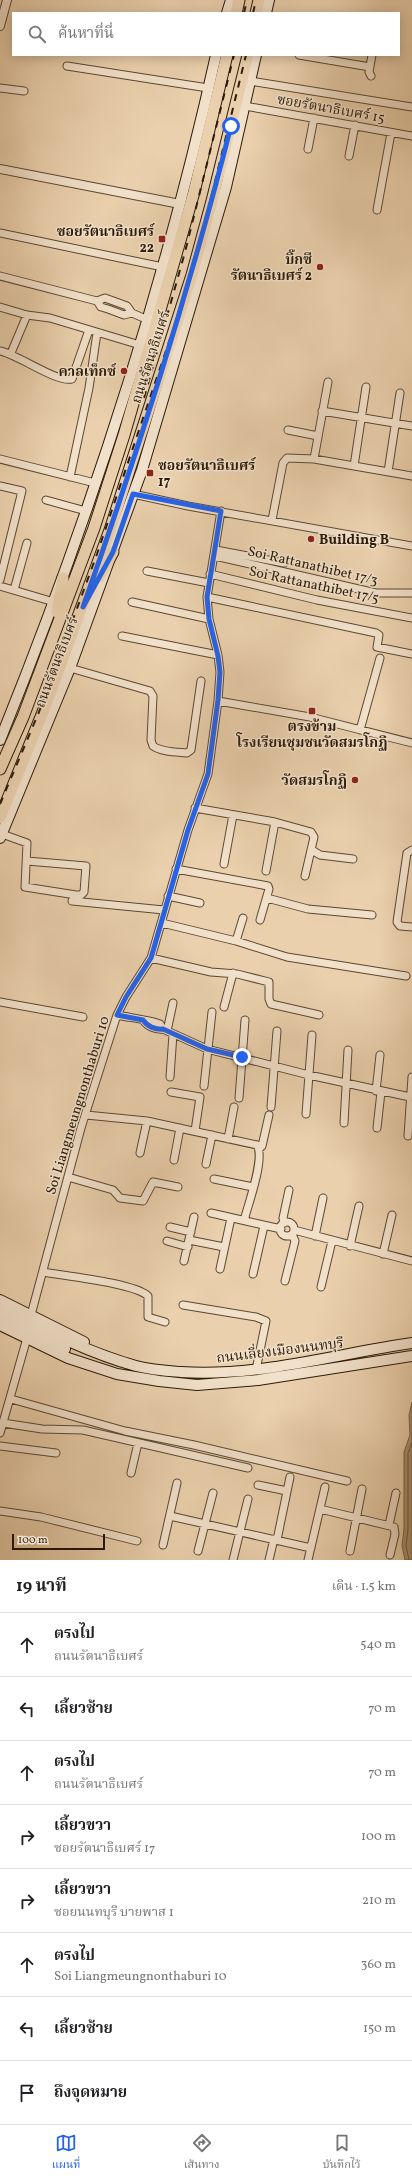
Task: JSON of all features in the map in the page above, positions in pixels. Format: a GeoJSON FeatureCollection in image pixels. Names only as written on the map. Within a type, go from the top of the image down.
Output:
{"type":"FeatureCollection","features":[{"type":"Feature","properties":{"kind":"main road"},"geometry":{"type":"LineString","coordinates":[[225,12],[226,0]]}},
{"type":"Feature","properties":{"kind":"main road"},"geometry":{"type":"LineString","coordinates":[[225,12],[230,0]]}},
{"type":"Feature","properties":{"kind":"main road"},"geometry":{"type":"LineString","coordinates":[[236,12],[239,0]]}},
{"type":"Feature","properties":{"kind":"main road"},"geometry":{"type":"LineString","coordinates":[[256,12],[259,0]]}},
{"type":"Feature","properties":{"kind":"main road"},"geometry":{"type":"LineString","coordinates":[[266,12],[269,0]]}},
{"type":"Feature","properties":{"kind":"main road","name":"ถนนรัตนาธิเบศร์"},"geometry":{"type":"LineString","coordinates":[[0,740],[54,602],[86,511],[148,320],[180,204],[216,56]]}},
{"type":"Feature","properties":{"kind":"main road","name":"ถนนรัตนาธิเบศร์"},"geometry":{"type":"LineString","coordinates":[[0,769],[23,717],[94,528],[124,435],[194,192],[227,56]]}},
{"type":"Feature","properties":{"kind":"main road","name":"ถนนรัตนาธิเบศร์"},"geometry":{"type":"LineString","coordinates":[[0,818],[9,799],[83,607],[110,530],[192,275],[248,56]]}},
{"type":"Feature","properties":{"kind":"main road","name":"ถนนรัตนาธิเบศร์"},"geometry":{"type":"LineString","coordinates":[[1,832],[70,668],[133,494],[204,265],[226,187],[256,56]]}},
{"type":"Feature","properties":{"kind":"main road"},"geometry":{"type":"LineString","coordinates":[[83,607],[113,552]]}},
{"type":"Feature","properties":{"kind":"main road"},"geometry":{"type":"LineString","coordinates":[[53,636],[62,578]]}},
{"type":"Feature","properties":{"kind":"main road"},"geometry":{"type":"LineString","coordinates":[[1,832],[9,799]]}},
{"type":"Feature","properties":{"kind":"main road"},"geometry":{"type":"LineString","coordinates":[[0,1300],[73,1335],[105,1355]]}},
{"type":"Feature","properties":{"kind":"main road"},"geometry":{"type":"LineString","coordinates":[[0,1308],[104,1370]]}},
{"type":"Feature","properties":{"kind":"main road"},"geometry":{"type":"LineString","coordinates":[[0,1318],[47,1336],[105,1355]]}},
{"type":"Feature","properties":{"kind":"main road"},"geometry":{"type":"LineString","coordinates":[[0,1325],[68,1358],[104,1370]]}},
{"type":"Feature","properties":{"kind":"main road","name":"ถนนเลี่ยงเมืองนนทบุรี"},"geometry":{"type":"LineString","coordinates":[[105,1355],[137,1367],[161,1370],[226,1373],[256,1370],[409,1344]]}},
{"type":"Feature","properties":{"kind":"main road","name":"ถนนเลี่ยงเมืองนนทบุรี"},"geometry":{"type":"LineString","coordinates":[[104,1370],[129,1377],[159,1381],[197,1385],[225,1384],[409,1357]]}},
{"type":"Feature","properties":{"kind":"street"},"geometry":{"type":"LineString","coordinates":[[0,26],[4,5]]}},
{"type":"Feature","properties":{"kind":"street"},"geometry":{"type":"LineString","coordinates":[[305,56],[370,67]]}},
{"type":"Feature","properties":{"kind":"street"},"geometry":{"type":"LineString","coordinates":[[371,76],[370,67],[372,56]]}},
{"type":"Feature","properties":{"kind":"street"},"geometry":{"type":"LineString","coordinates":[[67,66],[208,88]]}},
{"type":"Feature","properties":{"kind":"street"},"geometry":{"type":"LineString","coordinates":[[250,81],[412,107]]}},
{"type":"Feature","properties":{"kind":"street"},"geometry":{"type":"LineString","coordinates":[[0,88],[24,91]]}},
{"type":"Feature","properties":{"kind":"street","name":"ซอยรัตนาธิเบศร์ 15"},"geometry":{"type":"LineString","coordinates":[[245,106],[412,136]]}},
{"type":"Feature","properties":{"kind":"street"},"geometry":{"type":"LineString","coordinates":[[308,149],[314,118]]}},
{"type":"Feature","properties":{"kind":"street"},"geometry":{"type":"LineString","coordinates":[[349,156],[355,125]]}},
{"type":"Feature","properties":{"kind":"street"},"geometry":{"type":"LineString","coordinates":[[376,210],[391,133]]}},
{"type":"Feature","properties":{"kind":"street"},"geometry":{"type":"LineString","coordinates":[[0,169],[180,204]]}},
{"type":"Feature","properties":{"kind":"street"},"geometry":{"type":"LineString","coordinates":[[0,233],[162,268]]}},
{"type":"Feature","properties":{"kind":"street"},"geometry":{"type":"LineString","coordinates":[[0,276],[97,301],[101,307],[124,315],[132,314],[148,320]]}},
{"type":"Feature","properties":{"kind":"street"},"geometry":{"type":"LineString","coordinates":[[0,307],[27,316],[50,318],[140,345]]}},
{"type":"Feature","properties":{"kind":"street"},"geometry":{"type":"LineString","coordinates":[[11,353],[27,316]]}},
{"type":"Feature","properties":{"kind":"street"},"geometry":{"type":"LineString","coordinates":[[0,351],[11,353],[60,378],[70,380],[72,379],[93,332]]}},
{"type":"Feature","properties":{"kind":"street"},"geometry":{"type":"LineString","coordinates":[[70,477],[89,388],[93,332]]}},
{"type":"Feature","properties":{"kind":"street"},"geometry":{"type":"LineString","coordinates":[[314,459],[328,382]]}},
{"type":"Feature","properties":{"kind":"street"},"geometry":{"type":"LineString","coordinates":[[354,466],[366,387]]}},
{"type":"Feature","properties":{"kind":"street"},"geometry":{"type":"LineString","coordinates":[[388,472],[400,393]]}},
{"type":"Feature","properties":{"kind":"street"},"geometry":{"type":"LineString","coordinates":[[322,411],[412,426]]}},
{"type":"Feature","properties":{"kind":"street"},"geometry":{"type":"LineString","coordinates":[[288,430],[318,436]]}},
{"type":"Feature","properties":{"kind":"street"},"geometry":{"type":"LineString","coordinates":[[0,458],[95,483]]}},
{"type":"Feature","properties":{"kind":"street"},"geometry":{"type":"LineString","coordinates":[[272,520],[283,463],[287,458],[314,459],[412,476]]}},
{"type":"Feature","properties":{"kind":"street"},"geometry":{"type":"LineString","coordinates":[[0,486],[22,491],[1,570],[0,580]]}},
{"type":"Feature","properties":{"kind":"street"},"geometry":{"type":"LineString","coordinates":[[133,494],[412,546]]}},
{"type":"Feature","properties":{"kind":"street"},"geometry":{"type":"LineString","coordinates":[[46,500],[86,511]]}},
{"type":"Feature","properties":{"kind":"street","name":"Soi Liangmeungnonthaburi 10"},"geometry":{"type":"LineString","coordinates":[[31,1315],[68,1177],[117,1015],[126,997],[151,958],[162,923],[164,910],[176,868],[195,808],[208,774],[218,700],[220,672],[218,656],[209,619],[207,597],[221,511]]}},
{"type":"Feature","properties":{"kind":"street"},"geometry":{"type":"LineString","coordinates":[[14,590],[27,542]]}},
{"type":"Feature","properties":{"kind":"street"},"geometry":{"type":"LineString","coordinates":[[215,553],[284,563]]}},
{"type":"Feature","properties":{"kind":"street","name":"Soi Rattanathibet 17/3"},"geometry":{"type":"LineString","coordinates":[[215,553],[376,593],[395,595],[409,593]]}},
{"type":"Feature","properties":{"kind":"street"},"geometry":{"type":"LineString","coordinates":[[147,570],[209,583]]}},
{"type":"Feature","properties":{"kind":"street","name":"Soi Rattanathibet 17/5"},"geometry":{"type":"LineString","coordinates":[[210,574],[317,600],[412,618]]}},
{"type":"Feature","properties":{"kind":"street"},"geometry":{"type":"LineString","coordinates":[[0,586],[54,602]]}},
{"type":"Feature","properties":{"kind":"street"},"geometry":{"type":"LineString","coordinates":[[207,597],[376,633],[378,635],[377,647],[412,654]]}},
{"type":"Feature","properties":{"kind":"street"},"geometry":{"type":"LineString","coordinates":[[132,602],[209,619]]}},
{"type":"Feature","properties":{"kind":"street"},"geometry":{"type":"LineString","coordinates":[[122,636],[218,656]]}},
{"type":"Feature","properties":{"kind":"street"},"geometry":{"type":"LineString","coordinates":[[360,730],[380,658]]}},
{"type":"Feature","properties":{"kind":"street"},"geometry":{"type":"LineString","coordinates":[[70,668],[150,691],[154,696],[151,740],[153,746],[182,753],[188,753],[191,750],[201,681]]}},
{"type":"Feature","properties":{"kind":"street"},"geometry":{"type":"LineString","coordinates":[[218,700],[310,717],[412,743]]}},
{"type":"Feature","properties":{"kind":"street"},"geometry":{"type":"LineString","coordinates":[[195,808],[276,822],[311,832],[314,837],[305,876]]}},
{"type":"Feature","properties":{"kind":"street"},"geometry":{"type":"LineString","coordinates":[[224,864],[233,815]]}},
{"type":"Feature","properties":{"kind":"street"},"geometry":{"type":"LineString","coordinates":[[266,871],[276,822]]}},
{"type":"Feature","properties":{"kind":"street"},"geometry":{"type":"LineString","coordinates":[[1,832],[28,843],[28,861],[25,887],[76,895],[81,895],[84,892],[86,866],[28,861]]}},
{"type":"Feature","properties":{"kind":"street"},"geometry":{"type":"LineString","coordinates":[[312,850],[320,855],[353,859]]}},
{"type":"Feature","properties":{"kind":"street"},"geometry":{"type":"LineString","coordinates":[[412,850],[407,853],[397,922],[400,926],[412,927]]}},
{"type":"Feature","properties":{"kind":"street"},"geometry":{"type":"LineString","coordinates":[[176,868],[268,886],[269,889],[267,898],[260,920]]}},
{"type":"Feature","properties":{"kind":"street"},"geometry":{"type":"LineString","coordinates":[[168,896],[200,903]]}},
{"type":"Feature","properties":{"kind":"street"},"geometry":{"type":"LineString","coordinates":[[267,898],[308,909],[372,915]]}},
{"type":"Feature","properties":{"kind":"street"},"geometry":{"type":"LineString","coordinates":[[72,901],[164,910]]}},
{"type":"Feature","properties":{"kind":"street"},"geometry":{"type":"LineString","coordinates":[[236,941],[242,918]]}},
{"type":"Feature","properties":{"kind":"street"},"geometry":{"type":"LineString","coordinates":[[162,923],[236,941],[287,957],[406,976]]}},
{"type":"Feature","properties":{"kind":"street"},"geometry":{"type":"LineString","coordinates":[[151,958],[212,972],[233,973],[269,982],[269,999],[272,1004],[319,1015]]}},
{"type":"Feature","properties":{"kind":"street"},"geometry":{"type":"LineString","coordinates":[[224,1007],[233,973]]}},
{"type":"Feature","properties":{"kind":"street"},"geometry":{"type":"LineString","coordinates":[[0,1002],[83,1017]]}},
{"type":"Feature","properties":{"kind":"street"},"geometry":{"type":"LineString","coordinates":[[170,1077],[167,1032],[173,1003]]}},
{"type":"Feature","properties":{"kind":"street"},"geometry":{"type":"LineString","coordinates":[[204,1086],[212,1012]]}},
{"type":"Feature","properties":{"kind":"street"},"geometry":{"type":"LineString","coordinates":[[117,1015],[149,1020],[160,1024],[167,1032],[207,1049],[242,1057],[274,1067],[378,1092],[410,1098]]}},
{"type":"Feature","properties":{"kind":"street"},"geometry":{"type":"LineString","coordinates":[[239,1098],[245,1020]]}},
{"type":"Feature","properties":{"kind":"street"},"geometry":{"type":"LineString","coordinates":[[271,1107],[277,1031]]}},
{"type":"Feature","properties":{"kind":"street"},"geometry":{"type":"LineString","coordinates":[[306,1114],[312,1035]]}},
{"type":"Feature","properties":{"kind":"street"},"geometry":{"type":"LineString","coordinates":[[344,1123],[348,1050]]}},
{"type":"Feature","properties":{"kind":"street"},"geometry":{"type":"LineString","coordinates":[[377,1128],[380,1055]]}},
{"type":"Feature","properties":{"kind":"street"},"geometry":{"type":"LineString","coordinates":[[408,1136],[412,1077]]}},
{"type":"Feature","properties":{"kind":"street"},"geometry":{"type":"LineString","coordinates":[[171,1092],[200,1097],[195,1131]]}},
{"type":"Feature","properties":{"kind":"street"},"geometry":{"type":"LineString","coordinates":[[228,1139],[234,1107]]}},
{"type":"Feature","properties":{"kind":"street"},"geometry":{"type":"LineString","coordinates":[[86,1115],[147,1121],[257,1145],[259,1149]]}},
{"type":"Feature","properties":{"kind":"street"},"geometry":{"type":"LineString","coordinates":[[246,1221],[245,1217],[258,1168],[259,1149],[262,1146],[269,1115]]}},
{"type":"Feature","properties":{"kind":"street"},"geometry":{"type":"LineString","coordinates":[[140,1152],[147,1121]]}},
{"type":"Feature","properties":{"kind":"street"},"geometry":{"type":"LineString","coordinates":[[174,1160],[180,1128]]}},
{"type":"Feature","properties":{"kind":"street"},"geometry":{"type":"LineString","coordinates":[[206,1164],[212,1135]]}},
{"type":"Feature","properties":{"kind":"street"},"geometry":{"type":"LineString","coordinates":[[68,1177],[113,1190],[120,1198],[143,1201],[153,1182],[178,1187]]}},
{"type":"Feature","properties":{"kind":"street"},"geometry":{"type":"LineString","coordinates":[[214,1179],[252,1188]]}},
{"type":"Feature","properties":{"kind":"street"},"geometry":{"type":"LineString","coordinates":[[290,1190],[282,1226],[282,1233],[286,1236],[293,1232],[315,1236],[412,1261]]}},
{"type":"Feature","properties":{"kind":"street"},"geometry":{"type":"LineString","coordinates":[[315,1236],[323,1198]]}},
{"type":"Feature","properties":{"kind":"street"},"geometry":{"type":"LineString","coordinates":[[350,1246],[359,1206]]}},
{"type":"Feature","properties":{"kind":"street"},"geometry":{"type":"LineString","coordinates":[[211,1213],[264,1226],[282,1226],[291,1223],[295,1241],[285,1281]]}},
{"type":"Feature","properties":{"kind":"street"},"geometry":{"type":"LineString","coordinates":[[383,1254],[392,1215]]}},
{"type":"Feature","properties":{"kind":"street"},"geometry":{"type":"LineString","coordinates":[[184,1261],[194,1217]]}},
{"type":"Feature","properties":{"kind":"street"},"geometry":{"type":"LineString","coordinates":[[220,1269],[231,1218]]}},
{"type":"Feature","properties":{"kind":"street"},"geometry":{"type":"LineString","coordinates":[[253,1274],[264,1226]]}},
{"type":"Feature","properties":{"kind":"street"},"geometry":{"type":"LineString","coordinates":[[170,1227],[191,1232]]}},
{"type":"Feature","properties":{"kind":"street"},"geometry":{"type":"LineString","coordinates":[[167,1241],[224,1247]]}},
{"type":"Feature","properties":{"kind":"street"},"geometry":{"type":"LineString","coordinates":[[321,1287],[332,1241]]}},
{"type":"Feature","properties":{"kind":"street"},"geometry":{"type":"LineString","coordinates":[[43,1272],[126,1286],[145,1293],[148,1296],[148,1317],[165,1322]]}},
{"type":"Feature","properties":{"kind":"street"},"geometry":{"type":"LineString","coordinates":[[183,1305],[256,1317],[266,1321],[256,1370]]}},
{"type":"Feature","properties":{"kind":"street"},"geometry":{"type":"LineString","coordinates":[[0,1433],[11,1399],[26,1338]]}},
{"type":"Feature","properties":{"kind":"street"},"geometry":{"type":"LineString","coordinates":[[11,1399],[124,1431],[194,1445],[347,1481]]}},
{"type":"Feature","properties":{"kind":"street"},"geometry":{"type":"LineString","coordinates":[[3,1423],[42,1430],[83,1430],[248,1468]]}},
{"type":"Feature","properties":{"kind":"street"},"geometry":{"type":"LineString","coordinates":[[131,1473],[138,1442]]}},
{"type":"Feature","properties":{"kind":"street"},"geometry":{"type":"LineString","coordinates":[[0,1446],[56,1453]]}},
{"type":"Feature","properties":{"kind":"street"},"geometry":{"type":"LineString","coordinates":[[269,1560],[290,1477]]}},
{"type":"Feature","properties":{"kind":"street"},"geometry":{"type":"LineString","coordinates":[[163,1545],[178,1483]]}},
{"type":"Feature","properties":{"kind":"street"},"geometry":{"type":"LineString","coordinates":[[258,1485],[287,1491]]}},
{"type":"Feature","properties":{"kind":"street"},"geometry":{"type":"LineString","coordinates":[[308,1560],[325,1487]]}},
{"type":"Feature","properties":{"kind":"street"},"geometry":{"type":"LineString","coordinates":[[350,1551],[362,1490]]}},
{"type":"Feature","properties":{"kind":"street"},"geometry":{"type":"LineString","coordinates":[[198,1551],[213,1493]]}},
{"type":"Feature","properties":{"kind":"street"},"geometry":{"type":"LineString","coordinates":[[388,1525],[396,1493]]}},
{"type":"Feature","properties":{"kind":"street"},"geometry":{"type":"LineString","coordinates":[[233,1560],[248,1499]]}},
{"type":"Feature","properties":{"kind":"street"},"geometry":{"type":"LineString","coordinates":[[320,1509],[357,1519],[388,1525],[395,1529],[390,1555]]}},
{"type":"Feature","properties":{"kind":"street"},"geometry":{"type":"LineString","coordinates":[[0,1511],[41,1517],[137,1541]]}},
{"type":"Feature","properties":{"kind":"street"},"geometry":{"type":"LineString","coordinates":[[170,1516],[311,1548]]}},
{"type":"Feature","properties":{"kind":"water"},"geometry":{"type":"Polygon","coordinates":[[[412,1402],[412,1560],[405,1560],[402,1546],[404,1529],[404,1452],[410,1435],[409,1415],[412,1402]]]}},
{"type":"Feature","properties":{"kind":"railway"},"geometry":{"type":"LineString","coordinates":[[244,12],[247,0]]}},
{"type":"Feature","properties":{"kind":"railway"},"geometry":{"type":"LineString","coordinates":[[253,12],[256,0]]}},
{"type":"Feature","properties":{"kind":"railway"},"geometry":{"type":"LineString","coordinates":[[144,398],[185,252],[234,56]]}},
{"type":"Feature","properties":{"kind":"railway"},"geometry":{"type":"LineString","coordinates":[[0,804],[39,712],[97,554],[174,327],[197,255],[246,56]]}},
{"type":"Feature","properties":{"kind":"place","name":"ซอยรัตนาธิเบศร์ 22"},"geometry":{"type":"Point","coordinates":[162,239]}},
{"type":"Feature","properties":{"kind":"place","name":"บิ๊กซี รัตนาธิเบศร์ 2"},"geometry":{"type":"Point","coordinates":[320,267]}},
{"type":"Feature","properties":{"kind":"place","name":"คาลเท็กซ์"},"geometry":{"type":"Point","coordinates":[124,371]}},
{"type":"Feature","properties":{"kind":"place","name":"ซอยรัตนาธิเบศร์ 17"},"geometry":{"type":"Point","coordinates":[150,473]}},
{"type":"Feature","properties":{"kind":"place","name":"Building B"},"geometry":{"type":"Point","coordinates":[311,539]}},
{"type":"Feature","properties":{"kind":"place","name":"ตรงข้าม โรงเรียนชุมชนวัดสมรโกฏิ"},"geometry":{"type":"Point","coordinates":[312,711]}},
{"type":"Feature","properties":{"kind":"place","name":"วัดสมรโกฏิ"},"geometry":{"type":"Point","coordinates":[355,780]}},
{"type":"Feature","properties":{"kind":"route"},"geometry":{"type":"LineString","coordinates":[[231,126],[192,275],[110,530],[83,607],[113,552],[133,494],[188,506],[221,511],[215,556],[210,574],[207,597],[207,608],[218,656],[220,672],[218,700],[208,774],[195,808],[176,868],[164,910],[162,923],[151,958],[126,997],[117,1015],[143,1020],[146,1024],[158,1030],[163,1029],[207,1049],[242,1057]]}}]}
